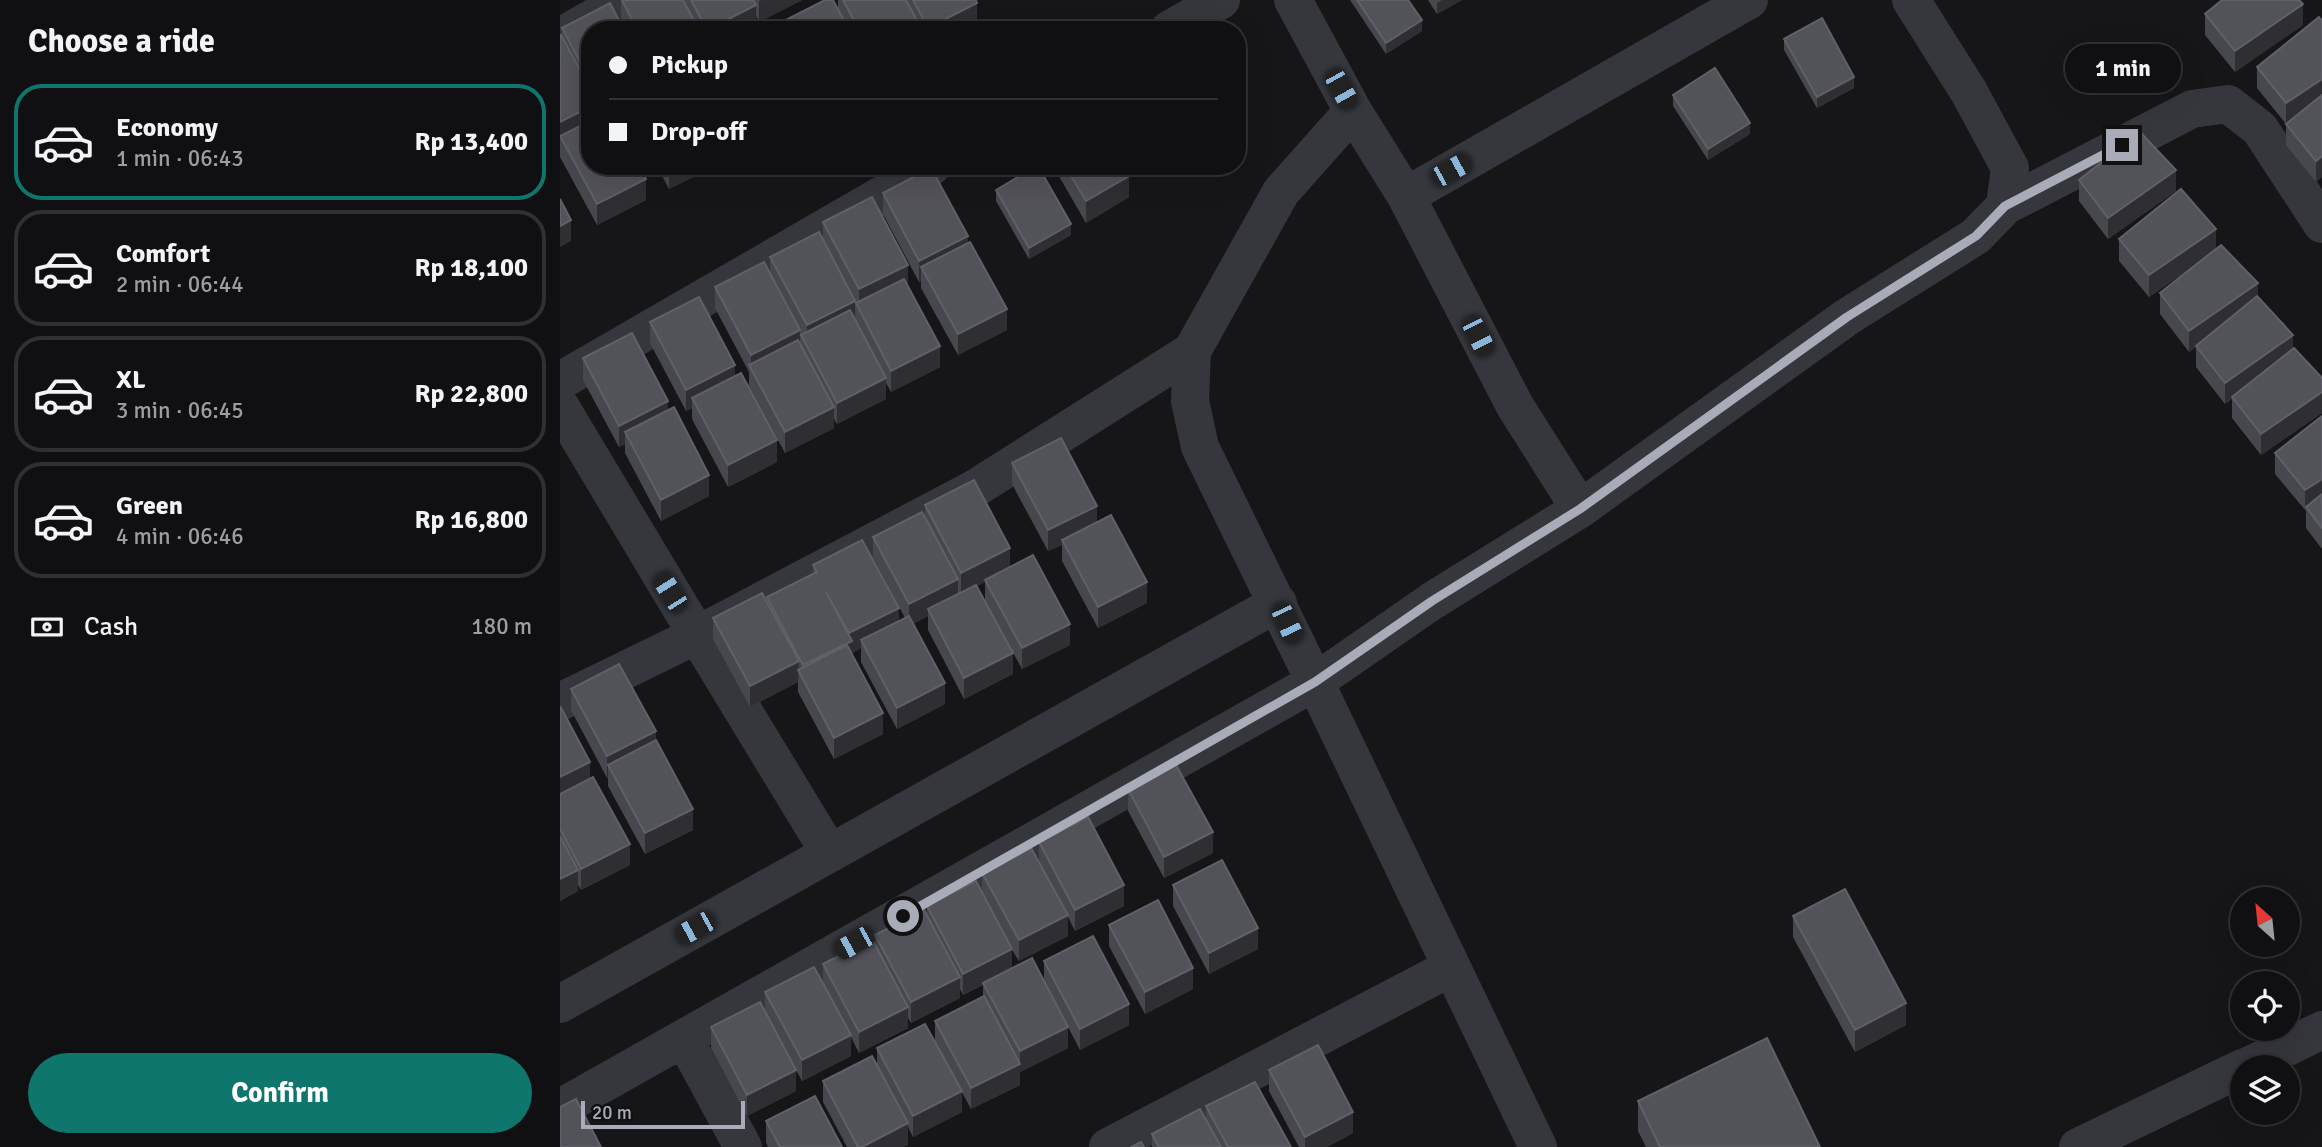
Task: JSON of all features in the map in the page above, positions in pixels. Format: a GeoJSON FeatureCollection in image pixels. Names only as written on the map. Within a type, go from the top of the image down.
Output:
{"type":"FeatureCollection","features":[{"type":"Feature","properties":{"kind":"street"},"geometry":{"type":"LineString","coordinates":[[588,21],[624,0]]}},
{"type":"Feature","properties":{"kind":"street"},"geometry":{"type":"LineString","coordinates":[[1185,21],[1221,0]]}},
{"type":"Feature","properties":{"kind":"street"},"geometry":{"type":"LineString","coordinates":[[1293,0],[1353,111],[1406,196],[1515,406],[1580,509]]}},
{"type":"Feature","properties":{"kind":"street"},"geometry":{"type":"LineString","coordinates":[[1406,196],[1749,0]]}},
{"type":"Feature","properties":{"kind":"street"},"geometry":{"type":"LineString","coordinates":[[1911,0],[1969,92],[2010,168],[2005,206]]}},
{"type":"Feature","properties":{"kind":"street"},"geometry":{"type":"LineString","coordinates":[[560,37],[581,25]]}},
{"type":"Feature","properties":{"kind":"street"},"geometry":{"type":"LineString","coordinates":[[560,1108],[685,1040],[1315,682],[1432,601],[1580,509],[1847,317],[1976,236],[2005,206],[2192,109],[2228,104],[2260,130],[2322,224]]}},
{"type":"Feature","properties":{"kind":"street"},"geometry":{"type":"LineString","coordinates":[[1353,111],[1281,192],[1192,351],[1190,401],[1200,447],[1278,603],[1450,968],[1538,1147]]}},
{"type":"Feature","properties":{"kind":"street"},"geometry":{"type":"LineString","coordinates":[[560,381],[916,175]]}},
{"type":"Feature","properties":{"kind":"street"},"geometry":{"type":"LineString","coordinates":[[560,702],[697,635],[974,489],[1192,351]]}},
{"type":"Feature","properties":{"kind":"street"},"geometry":{"type":"LineString","coordinates":[[560,406],[829,852]]}},
{"type":"Feature","properties":{"kind":"street"},"geometry":{"type":"LineString","coordinates":[[560,1004],[1278,603]]}},
{"type":"Feature","properties":{"kind":"street"},"geometry":{"type":"LineString","coordinates":[[1108,1147],[1450,968]]}},
{"type":"Feature","properties":{"kind":"street"},"geometry":{"type":"LineString","coordinates":[[2270,1055],[2322,1030]]}},
{"type":"Feature","properties":{"kind":"street"},"geometry":{"type":"LineString","coordinates":[[685,1040],[743,1147]]}},
{"type":"Feature","properties":{"kind":"street"},"geometry":{"type":"LineString","coordinates":[[2078,1147],[2230,1074]]}},
{"type":"Feature","properties":{"kind":"building"},"geometry":{"type":"Polygon","coordinates":[[[622,0],[683,0],[694,21],[632,21],[622,0]]]}},
{"type":"Feature","properties":{"kind":"building"},"geometry":{"type":"Polygon","coordinates":[[[691,0],[753,0],[756,5],[725,21],[702,21],[691,0]]]}},
{"type":"Feature","properties":{"kind":"building"},"geometry":{"type":"Polygon","coordinates":[[[825,0],[833,0],[844,21],[784,21],[825,0]]]}},
{"type":"Feature","properties":{"kind":"building"},"geometry":{"type":"Polygon","coordinates":[[[843,0],[906,0],[917,21],[854,21],[843,0]]]}},
{"type":"Feature","properties":{"kind":"building"},"geometry":{"type":"Polygon","coordinates":[[[913,0],[976,0],[977,3],[942,21],[924,21],[913,0]]]}},
{"type":"Feature","properties":{"kind":"building"},"geometry":{"type":"Polygon","coordinates":[[[1357,0],[1408,0],[1422,20],[1386,43],[1357,0]]]}},
{"type":"Feature","properties":{"kind":"building"},"geometry":{"type":"Polygon","coordinates":[[[2222,0],[2299,0],[2303,4],[2235,51],[2205,14],[2222,0]]]}},
{"type":"Feature","properties":{"kind":"building"},"geometry":{"type":"Polygon","coordinates":[[[610,3],[619,21],[581,21],[581,64],[562,28],[610,3]]]}},
{"type":"Feature","properties":{"kind":"building"},"geometry":{"type":"Polygon","coordinates":[[[2319,17],[2322,21],[2322,79],[2286,103],[2257,67],[2319,17]]]}},
{"type":"Feature","properties":{"kind":"building"},"geometry":{"type":"Polygon","coordinates":[[[1822,18],[1854,77],[1817,97],[1784,39],[1822,18]]]}},
{"type":"Feature","properties":{"kind":"building"},"geometry":{"type":"Polygon","coordinates":[[[560,36],[581,72],[581,112],[560,122],[560,36]]]}},
{"type":"Feature","properties":{"kind":"building"},"geometry":{"type":"Polygon","coordinates":[[[1715,68],[1750,123],[1708,149],[1673,95],[1715,68]]]}},
{"type":"Feature","properties":{"kind":"building"},"geometry":{"type":"Polygon","coordinates":[[[2322,95],[2322,156],[2316,161],[2286,124],[2322,95]]]}},
{"type":"Feature","properties":{"kind":"building"},"geometry":{"type":"Polygon","coordinates":[[[581,126],[581,175],[560,136],[581,126]]]}},
{"type":"Feature","properties":{"kind":"building"},"geometry":{"type":"Polygon","coordinates":[[[2140,132],[2176,170],[2108,218],[2079,180],[2140,132]]]}},
{"type":"Feature","properties":{"kind":"building"},"geometry":{"type":"Polygon","coordinates":[[[581,175],[644,175],[646,179],[597,204],[581,175]]]}},
{"type":"Feature","properties":{"kind":"building"},"geometry":{"type":"Polygon","coordinates":[[[918,175],[935,175],[968,236],[919,261],[883,193],[918,175]]]}},
{"type":"Feature","properties":{"kind":"building"},"geometry":{"type":"Polygon","coordinates":[[[1021,175],[1043,175],[1071,224],[1029,248],[996,190],[1021,175]]]}},
{"type":"Feature","properties":{"kind":"building"},"geometry":{"type":"Polygon","coordinates":[[[1070,175],[1128,175],[1129,176],[1086,201],[1070,175]]]}},
{"type":"Feature","properties":{"kind":"building"},"geometry":{"type":"Polygon","coordinates":[[[2181,189],[2216,229],[2149,275],[2119,239],[2181,189]]]}},
{"type":"Feature","properties":{"kind":"building"},"geometry":{"type":"Polygon","coordinates":[[[872,197],[908,265],[859,289],[823,222],[872,197]]]}},
{"type":"Feature","properties":{"kind":"building"},"geometry":{"type":"Polygon","coordinates":[[[560,199],[571,220],[560,226],[560,199]]]}},
{"type":"Feature","properties":{"kind":"building"},"geometry":{"type":"Polygon","coordinates":[[[819,232],[855,301],[807,325],[770,257],[819,232]]]}},
{"type":"Feature","properties":{"kind":"building"},"geometry":{"type":"Polygon","coordinates":[[[970,242],[1007,309],[958,334],[921,267],[970,242]]]}},
{"type":"Feature","properties":{"kind":"building"},"geometry":{"type":"Polygon","coordinates":[[[2221,245],[2258,283],[2189,331],[2160,293],[2221,245]]]}},
{"type":"Feature","properties":{"kind":"building"},"geometry":{"type":"Polygon","coordinates":[[[764,262],[800,330],[751,355],[715,287],[764,262]]]}},
{"type":"Feature","properties":{"kind":"building"},"geometry":{"type":"Polygon","coordinates":[[[904,279],[940,346],[891,371],[856,303],[904,279]]]}},
{"type":"Feature","properties":{"kind":"building"},"geometry":{"type":"Polygon","coordinates":[[[2257,296],[2293,335],[2225,383],[2196,346],[2257,296]]]}},
{"type":"Feature","properties":{"kind":"building"},"geometry":{"type":"Polygon","coordinates":[[[699,297],[735,365],[686,390],[650,322],[699,297]]]}},
{"type":"Feature","properties":{"kind":"building"},"geometry":{"type":"Polygon","coordinates":[[[850,310],[886,378],[837,403],[801,335],[850,310]]]}},
{"type":"Feature","properties":{"kind":"building"},"geometry":{"type":"Polygon","coordinates":[[[632,333],[668,401],[619,426],[583,358],[632,333]]]}},
{"type":"Feature","properties":{"kind":"building"},"geometry":{"type":"Polygon","coordinates":[[[798,340],[834,407],[785,432],[749,365],[798,340]]]}},
{"type":"Feature","properties":{"kind":"building"},"geometry":{"type":"Polygon","coordinates":[[[2294,348],[2322,378],[2322,392],[2261,434],[2232,397],[2294,348]]]}},
{"type":"Feature","properties":{"kind":"building"},"geometry":{"type":"Polygon","coordinates":[[[741,373],[777,440],[728,465],[692,398],[741,373]]]}},
{"type":"Feature","properties":{"kind":"building"},"geometry":{"type":"Polygon","coordinates":[[[674,407],[709,475],[661,500],[625,432],[674,407]]]}},
{"type":"Feature","properties":{"kind":"building"},"geometry":{"type":"Polygon","coordinates":[[[2322,416],[2322,479],[2305,490],[2275,453],[2322,416]]]}},
{"type":"Feature","properties":{"kind":"building"},"geometry":{"type":"Polygon","coordinates":[[[1061,438],[1097,506],[1048,530],[1012,463],[1061,438]]]}},
{"type":"Feature","properties":{"kind":"building"},"geometry":{"type":"Polygon","coordinates":[[[974,480],[1010,548],[961,573],[925,505],[974,480]]]}},
{"type":"Feature","properties":{"kind":"building"},"geometry":{"type":"Polygon","coordinates":[[[2322,494],[2322,528],[2306,507],[2322,494]]]}},
{"type":"Feature","properties":{"kind":"building"},"geometry":{"type":"Polygon","coordinates":[[[922,512],[958,579],[909,604],[873,537],[922,512]]]}},
{"type":"Feature","properties":{"kind":"building"},"geometry":{"type":"Polygon","coordinates":[[[1111,515],[1147,582],[1098,607],[1062,540],[1111,515]]]}},
{"type":"Feature","properties":{"kind":"building"},"geometry":{"type":"Polygon","coordinates":[[[862,540],[899,608],[849,633],[826,592],[852,641],[803,665],[767,597],[817,572],[813,565],[862,540]]]}},
{"type":"Feature","properties":{"kind":"building"},"geometry":{"type":"Polygon","coordinates":[[[1033,555],[1070,624],[1022,648],[985,580],[1033,555]]]}},
{"type":"Feature","properties":{"kind":"building"},"geometry":{"type":"Polygon","coordinates":[[[976,585],[1013,653],[964,678],[928,609],[976,585]]]}},
{"type":"Feature","properties":{"kind":"building"},"geometry":{"type":"Polygon","coordinates":[[[762,593],[799,661],[750,686],[713,618],[762,593]]]}},
{"type":"Feature","properties":{"kind":"building"},"geometry":{"type":"Polygon","coordinates":[[[909,616],[945,683],[897,708],[861,640],[909,616]]]}},
{"type":"Feature","properties":{"kind":"building"},"geometry":{"type":"Polygon","coordinates":[[[847,645],[883,713],[834,738],[798,670],[847,645]]]}},
{"type":"Feature","properties":{"kind":"building"},"geometry":{"type":"Polygon","coordinates":[[[619,664],[656,731],[607,756],[571,689],[619,664]]]}},
{"type":"Feature","properties":{"kind":"building"},"geometry":{"type":"Polygon","coordinates":[[[560,706],[590,762],[560,777],[560,706]]]}},
{"type":"Feature","properties":{"kind":"building"},"geometry":{"type":"Polygon","coordinates":[[[656,740],[693,809],[645,833],[608,765],[656,740]]]}},
{"type":"Feature","properties":{"kind":"building"},"geometry":{"type":"Polygon","coordinates":[[[1176,765],[1213,832],[1164,857],[1128,789],[1176,765]]]}},
{"type":"Feature","properties":{"kind":"building"},"geometry":{"type":"Polygon","coordinates":[[[593,777],[630,844],[581,869],[560,829],[560,794],[593,777]]]}},
{"type":"Feature","properties":{"kind":"building"},"geometry":{"type":"Polygon","coordinates":[[[1088,817],[1124,885],[1075,910],[1039,842],[1088,817]]]}},
{"type":"Feature","properties":{"kind":"building"},"geometry":{"type":"Polygon","coordinates":[[[560,836],[578,870],[560,879],[560,836]]]}},
{"type":"Feature","properties":{"kind":"building"},"geometry":{"type":"Polygon","coordinates":[[[1031,848],[1068,915],[1019,940],[982,873],[1031,848]]]}},
{"type":"Feature","properties":{"kind":"building"},"geometry":{"type":"Polygon","coordinates":[[[1222,860],[1258,928],[1209,953],[1173,885],[1222,860]]]}},
{"type":"Feature","properties":{"kind":"building"},"geometry":{"type":"Polygon","coordinates":[[[976,881],[1012,949],[963,974],[927,906],[976,881]]]}},
{"type":"Feature","properties":{"kind":"building"},"geometry":{"type":"Polygon","coordinates":[[[1845,889],[1906,1003],[1855,1030],[1793,916],[1845,889]]]}},
{"type":"Feature","properties":{"kind":"building"},"geometry":{"type":"Polygon","coordinates":[[[1158,900],[1193,968],[1145,992],[1109,925],[1158,900]]]}},
{"type":"Feature","properties":{"kind":"building"},"geometry":{"type":"Polygon","coordinates":[[[924,910],[960,977],[911,1002],[875,935],[924,910]]]}},
{"type":"Feature","properties":{"kind":"building"},"geometry":{"type":"Polygon","coordinates":[[[1093,936],[1129,1004],[1080,1029],[1044,961],[1093,936]]]}},
{"type":"Feature","properties":{"kind":"building"},"geometry":{"type":"Polygon","coordinates":[[[872,939],[908,1007],[859,1032],[823,964],[872,939]]]}},
{"type":"Feature","properties":{"kind":"building"},"geometry":{"type":"Polygon","coordinates":[[[1032,958],[1068,1027],[1020,1051],[983,983],[1032,958]]]}},
{"type":"Feature","properties":{"kind":"building"},"geometry":{"type":"Polygon","coordinates":[[[814,967],[851,1035],[802,1060],[765,992],[814,967]]]}},
{"type":"Feature","properties":{"kind":"building"},"geometry":{"type":"Polygon","coordinates":[[[984,996],[1020,1064],[971,1088],[935,1021],[984,996]]]}},
{"type":"Feature","properties":{"kind":"building"},"geometry":{"type":"Polygon","coordinates":[[[760,1002],[796,1070],[747,1095],[711,1027],[760,1002]]]}},
{"type":"Feature","properties":{"kind":"building"},"geometry":{"type":"Polygon","coordinates":[[[925,1024],[962,1091],[913,1116],[877,1048],[925,1024]]]}},
{"type":"Feature","properties":{"kind":"building"},"geometry":{"type":"Polygon","coordinates":[[[1767,1038],[1820,1147],[1660,1147],[1638,1101],[1767,1038]]]}},
{"type":"Feature","properties":{"kind":"building"},"geometry":{"type":"Polygon","coordinates":[[[1318,1045],[1353,1112],[1305,1137],[1269,1070],[1318,1045]]]}},
{"type":"Feature","properties":{"kind":"building"},"geometry":{"type":"Polygon","coordinates":[[[872,1056],[908,1123],[858,1147],[823,1081],[872,1056]]]}},
{"type":"Feature","properties":{"kind":"building"},"geometry":{"type":"Polygon","coordinates":[[[1255,1082],[1291,1147],[1228,1147],[1206,1106],[1255,1082]]]}},
{"type":"Feature","properties":{"kind":"building"},"geometry":{"type":"Polygon","coordinates":[[[815,1096],[842,1147],[780,1147],[766,1121],[815,1096]]]}},
{"type":"Feature","properties":{"kind":"building"},"geometry":{"type":"Polygon","coordinates":[[[576,1099],[601,1147],[560,1147],[560,1107],[576,1099]]]}},
{"type":"Feature","properties":{"kind":"building"},"geometry":{"type":"Polygon","coordinates":[[[1200,1109],[1221,1147],[1159,1147],[1152,1134],[1200,1109]]]}},
{"type":"Feature","properties":{"kind":"building"},"geometry":{"type":"Polygon","coordinates":[[[1141,1142],[1144,1147],[1131,1147],[1141,1142]]]}},
{"type":"Feature","properties":{"kind":"route"},"geometry":{"type":"LineString","coordinates":[[903,916],[1315,682],[1432,601],[1580,509],[1847,317],[1976,236],[2005,206],[2122,145]]}}]}
